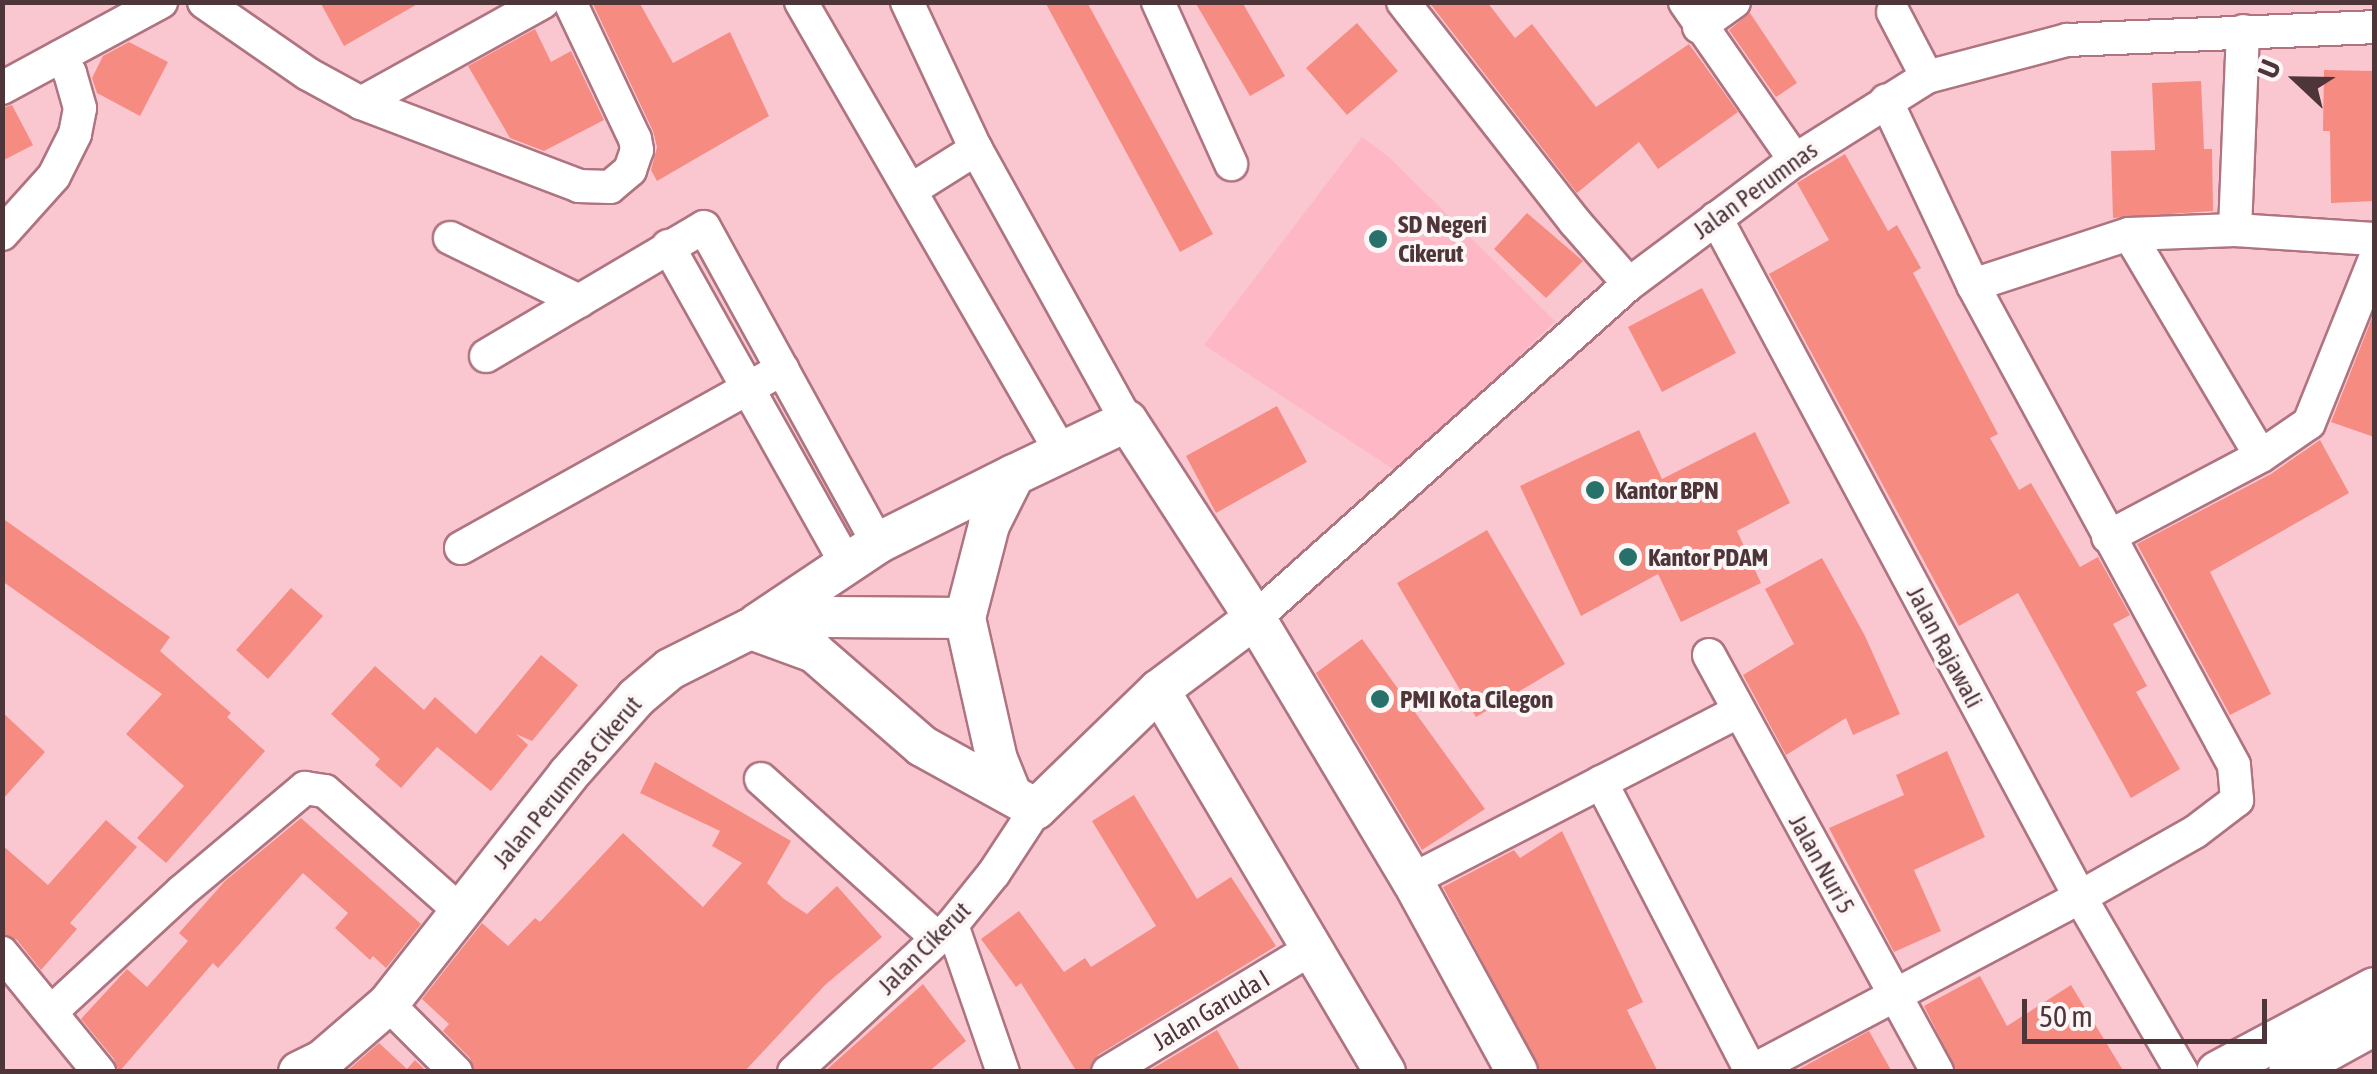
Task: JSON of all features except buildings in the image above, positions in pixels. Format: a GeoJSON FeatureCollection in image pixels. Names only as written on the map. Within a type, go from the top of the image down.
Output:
{"type":"FeatureCollection","features":[{"type":"Feature","properties":{"kind":"street"},"geometry":{"type":"LineString","coordinates":[[2,88],[161,2]]}},
{"type":"Feature","properties":{"kind":"street"},"geometry":{"type":"LineString","coordinates":[[362,103],[543,2]]}},
{"type":"Feature","properties":{"kind":"street"},"geometry":{"type":"LineString","coordinates":[[218,6],[308,74],[362,103],[579,186],[610,187],[630,170],[637,150],[570,2]]}},
{"type":"Feature","properties":{"kind":"street"},"geometry":{"type":"LineString","coordinates":[[801,2],[945,258],[1061,452]]}},
{"type":"Feature","properties":{"kind":"street"},"geometry":{"type":"LineString","coordinates":[[907,2],[976,149],[1127,422],[1255,618],[1412,880],[1517,1072]]}},
{"type":"Feature","properties":{"kind":"street"},"geometry":{"type":"LineString","coordinates":[[1158,2],[1232,164]]}},
{"type":"Feature","properties":{"kind":"street"},"geometry":{"type":"LineString","coordinates":[[1403,2],[1575,222],[1629,284]]}},
{"type":"Feature","properties":{"kind":"street"},"geometry":{"type":"LineString","coordinates":[[1734,2],[1692,14],[1795,160]]}},
{"type":"Feature","properties":{"kind":"street"},"geometry":{"type":"LineString","coordinates":[[1893,12],[1928,77]]}},
{"type":"Feature","properties":{"kind":"street","name":"Jalan Perumnas"},"geometry":{"type":"LineString","coordinates":[[1255,618],[1629,284],[1795,160],[1928,77],[2051,43],[2374,27]]}},
{"type":"Feature","properties":{"kind":"street"},"geometry":{"type":"LineString","coordinates":[[2235,230],[2242,31]]}},
{"type":"Feature","properties":{"kind":"street"},"geometry":{"type":"LineString","coordinates":[[2,234],[54,176],[75,134],[80,108],[70,73],[60,57]]}},
{"type":"Feature","properties":{"kind":"street"},"geometry":{"type":"LineString","coordinates":[[1601,782],[1751,1071],[2080,897],[2225,812],[2237,800],[2234,765],[1973,284],[1886,100]]}},
{"type":"Feature","properties":{"kind":"street"},"geometry":{"type":"LineString","coordinates":[[910,190],[976,149]]}},
{"type":"Feature","properties":{"kind":"street","name":"Jalan Rajawali"},"geometry":{"type":"LineString","coordinates":[[1716,218],[2080,897],[2182,1072]]}},
{"type":"Feature","properties":{"kind":"street"},"geometry":{"type":"LineString","coordinates":[[486,356],[704,226],[783,370],[862,553]]}},
{"type":"Feature","properties":{"kind":"street"},"geometry":{"type":"LineString","coordinates":[[1973,284],[2129,234],[2235,230],[2374,239]]}},
{"type":"Feature","properties":{"kind":"street"},"geometry":{"type":"LineString","coordinates":[[2129,234],[2261,456]]}},
{"type":"Feature","properties":{"kind":"street"},"geometry":{"type":"LineString","coordinates":[[450,238],[578,301]]}},
{"type":"Feature","properties":{"kind":"street"},"geometry":{"type":"LineString","coordinates":[[668,246],[750,388],[862,553]]}},
{"type":"Feature","properties":{"kind":"street"},"geometry":{"type":"LineString","coordinates":[[2108,537],[2296,435],[2320,406],[2374,261]]}},
{"type":"Feature","properties":{"kind":"street"},"geometry":{"type":"LineString","coordinates":[[461,548],[783,370]]}},
{"type":"Feature","properties":{"kind":"street"},"geometry":{"type":"LineString","coordinates":[[750,630],[862,553],[1127,422]]}},
{"type":"Feature","properties":{"kind":"street"},"geometry":{"type":"LineString","coordinates":[[1014,475],[990,525],[965,618],[996,760],[1023,802]]}},
{"type":"Feature","properties":{"kind":"street","name":"Jalan Perumnas Cikerut"},"geometry":{"type":"LineString","coordinates":[[299,1072],[334,1052],[388,1004],[637,697],[670,669],[750,630],[828,617],[965,618]]}},
{"type":"Feature","properties":{"kind":"street"},"geometry":{"type":"LineString","coordinates":[[1023,802],[1159,690],[1255,618]]}},
{"type":"Feature","properties":{"kind":"street"},"geometry":{"type":"LineString","coordinates":[[750,630],[814,652],[922,746],[1023,802]]}},
{"type":"Feature","properties":{"kind":"street","name":"Jalan Nuri 5"},"geometry":{"type":"LineString","coordinates":[[1708,655],[1937,1072]]}},
{"type":"Feature","properties":{"kind":"street"},"geometry":{"type":"LineString","coordinates":[[1159,690],[1385,1072]]}},
{"type":"Feature","properties":{"kind":"street"},"geometry":{"type":"LineString","coordinates":[[1412,880],[1738,712]]}},
{"type":"Feature","properties":{"kind":"street"},"geometry":{"type":"LineString","coordinates":[[761,779],[944,931],[1002,1072]]}},
{"type":"Feature","properties":{"kind":"street"},"geometry":{"type":"LineString","coordinates":[[51,1012],[180,892],[306,788],[326,791],[460,911]]}},
{"type":"Feature","properties":{"kind":"street","name":"Jalan Cikerut"},"geometry":{"type":"LineString","coordinates":[[794,1072],[944,931],[994,873],[1023,802]]}},
{"type":"Feature","properties":{"kind":"street","name":"Jalan Garuda I"},"geometry":{"type":"LineString","coordinates":[[1108,1072],[1314,947]]}},
{"type":"Feature","properties":{"kind":"street"},"geometry":{"type":"LineString","coordinates":[[2,953],[98,1072]]}},
{"type":"Feature","properties":{"kind":"street"},"geometry":{"type":"LineString","coordinates":[[388,1004],[456,1072]]}},
{"type":"Feature","properties":{"kind":"street"},"geometry":{"type":"LineString","coordinates":[[2217,1072],[2370,1013]]}},
{"type":"Feature","properties":{"kind":"street"},"geometry":{"type":"LineString","coordinates":[[2289,1072],[2370,1013]]}},
{"type":"Feature","properties":{"kind":"shaded area","name":"SD Negeri Cikerut"},"geometry":{"type":"Polygon","coordinates":[[[1362,137],[1390,158],[1555,321],[1399,473],[1204,345],[1362,137]]]}},
{"type":"Feature","properties":{"kind":"place","name":"SD Negeri Cikerut"},"geometry":{"type":"Point","coordinates":[1378,239]}},
{"type":"Feature","properties":{"kind":"place","name":"Kantor BPN"},"geometry":{"type":"Point","coordinates":[1595,490]}},
{"type":"Feature","properties":{"kind":"place","name":"Kantor PDAM"},"geometry":{"type":"Point","coordinates":[1628,557]}},
{"type":"Feature","properties":{"kind":"place","name":"PMI Kota Cilegon"},"geometry":{"type":"Point","coordinates":[1380,699]}}]}
